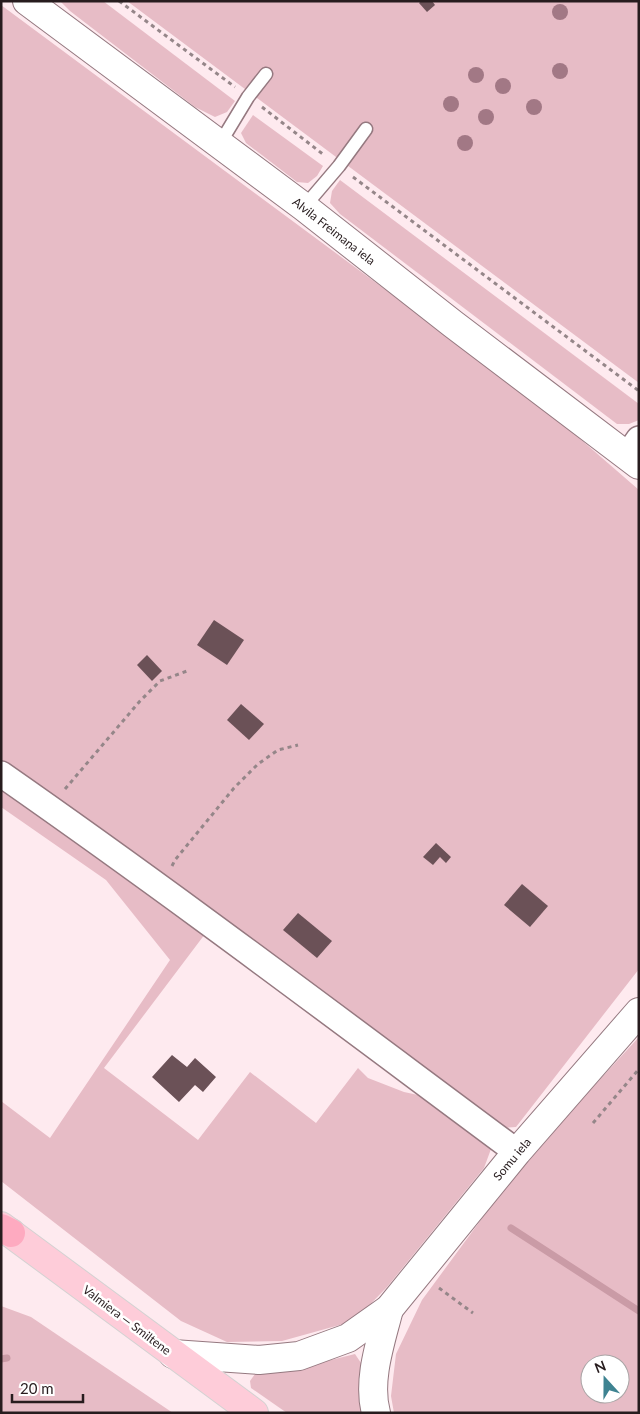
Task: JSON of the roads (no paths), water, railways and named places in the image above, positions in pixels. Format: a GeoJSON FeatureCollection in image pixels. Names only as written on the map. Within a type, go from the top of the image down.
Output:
{"type":"FeatureCollection","features":[{"type":"Feature","properties":{"kind":"main road","name":"Valmiera — Smiltene"},"geometry":{"type":"LineString","coordinates":[[4,1229],[254,1413]]}},
{"type":"Feature","properties":{"kind":"street","name":"Alvila Freimaņa iela"},"geometry":{"type":"LineString","coordinates":[[27,1],[304,207],[453,324],[635,453]]}},
{"type":"Feature","properties":{"kind":"street"},"geometry":{"type":"LineString","coordinates":[[1,774],[63,817],[517,1152]]}},
{"type":"Feature","properties":{"kind":"street","name":"Somu iela"},"geometry":{"type":"LineString","coordinates":[[389,1309],[517,1152],[639,1012]]}},
{"type":"Feature","properties":{"kind":"street"},"geometry":{"type":"LineString","coordinates":[[173,1354],[259,1360],[299,1356],[348,1338],[389,1309]]}},
{"type":"Feature","properties":{"kind":"street"},"geometry":{"type":"LineString","coordinates":[[376,1413],[373,1401],[376,1360],[389,1309]]}},
{"type":"Feature","properties":{"kind":"lane"},"geometry":{"type":"LineString","coordinates":[[219,144],[248,97],[266,74]]}},
{"type":"Feature","properties":{"kind":"lane"},"geometry":{"type":"LineString","coordinates":[[304,207],[339,166],[366,129]]}},
{"type":"Feature","properties":{"kind":"waterway"},"geometry":{"type":"LineString","coordinates":[[511,1228],[639,1311]]}},
{"type":"Feature","properties":{"kind":"waterway"},"geometry":{"type":"LineString","coordinates":[[1,1359],[7,1358]]}}]}
